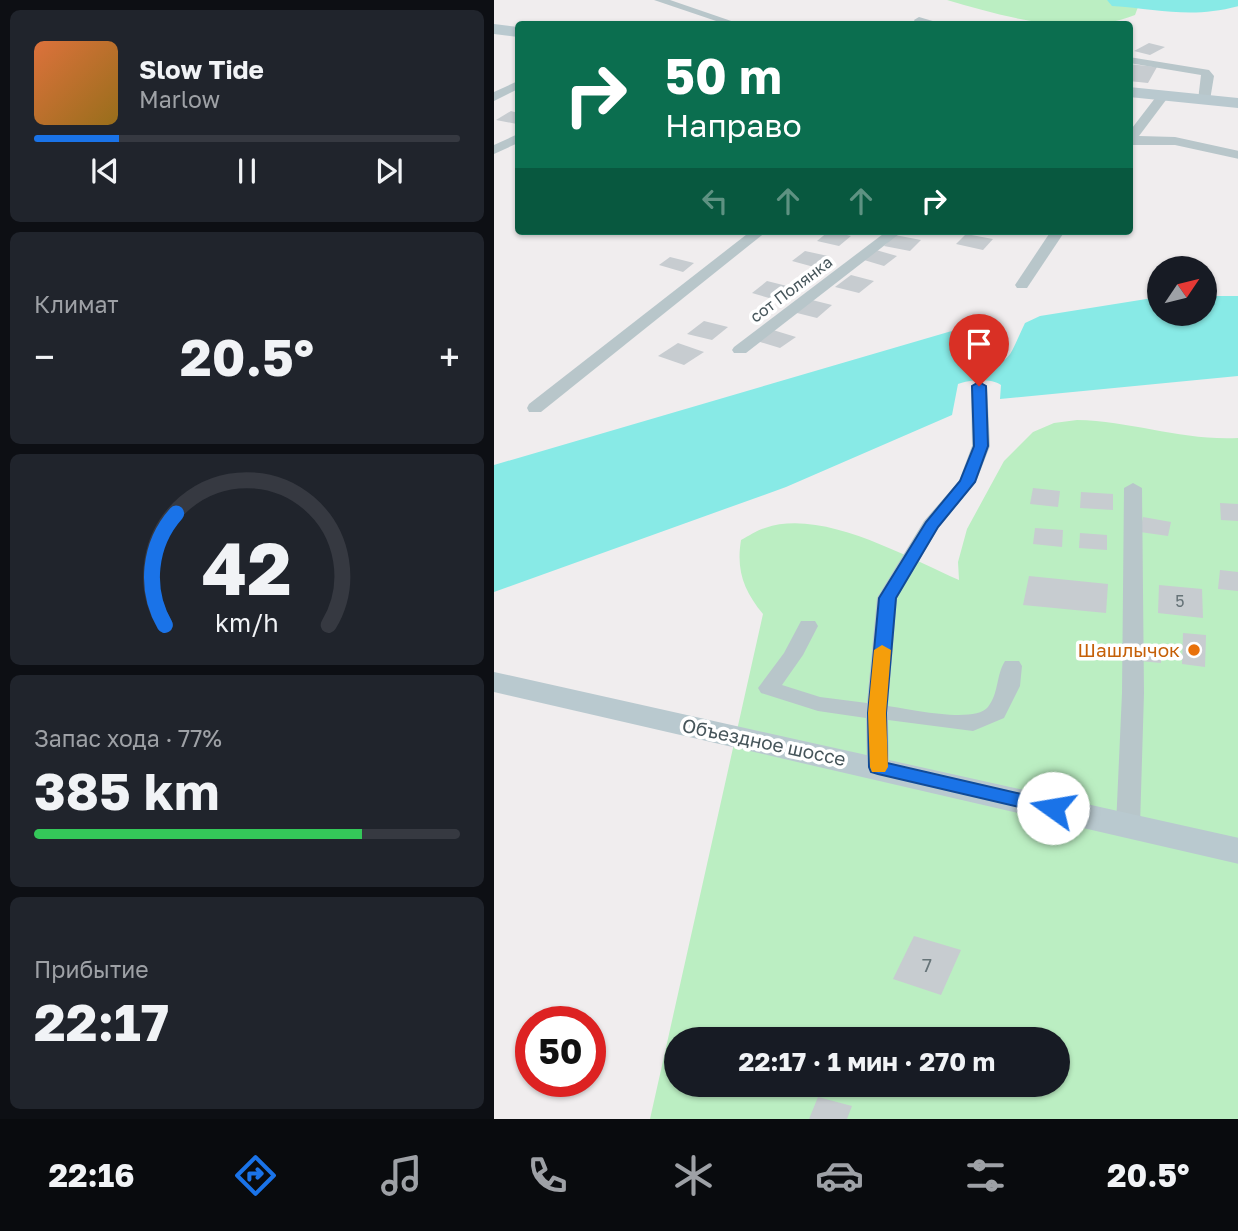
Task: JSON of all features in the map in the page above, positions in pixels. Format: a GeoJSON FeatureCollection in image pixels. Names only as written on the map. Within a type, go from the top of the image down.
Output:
{"type":"FeatureCollection","features":[{"type":"Feature","properties":{"kind":"main road"},"geometry":{"type":"LineString","coordinates":[[494,29],[515,32]]}},
{"type":"Feature","properties":{"kind":"main road"},"geometry":{"type":"LineString","coordinates":[[1133,92],[1238,103]]}},
{"type":"Feature","properties":{"kind":"main road","name":"Объездное шоссе"},"geometry":{"type":"LineString","coordinates":[[494,682],[878,767],[1238,851]]}},
{"type":"Feature","properties":{"kind":"street"},"geometry":{"type":"LineString","coordinates":[[659,0],[726,21]]}},
{"type":"Feature","properties":{"kind":"street"},"geometry":{"type":"LineString","coordinates":[[1133,61],[1205,72],[1209,76],[1204,100]]}},
{"type":"Feature","properties":{"kind":"street"},"geometry":{"type":"LineString","coordinates":[[494,97],[515,86]]}},
{"type":"Feature","properties":{"kind":"street"},"geometry":{"type":"LineString","coordinates":[[1133,136],[1163,96]]}},
{"type":"Feature","properties":{"kind":"street"},"geometry":{"type":"LineString","coordinates":[[494,150],[515,140]]}},
{"type":"Feature","properties":{"kind":"street"},"geometry":{"type":"LineString","coordinates":[[1133,140],[1175,141],[1238,155]]}},
{"type":"Feature","properties":{"kind":"street"},"geometry":{"type":"LineString","coordinates":[[535,408],[755,235]]}},
{"type":"Feature","properties":{"kind":"street","name":"сот Полянка"},"geometry":{"type":"LineString","coordinates":[[740,350],[891,235]]}},
{"type":"Feature","properties":{"kind":"street"},"geometry":{"type":"LineString","coordinates":[[1022,285],[1055,235]]}},
{"type":"Feature","properties":{"kind":"street"},"geometry":{"type":"LineString","coordinates":[[878,767],[877,713],[887,598],[931,525],[967,482],[981,446],[979,386]]}},
{"type":"Feature","properties":{"kind":"street"},"geometry":{"type":"LineString","coordinates":[[1128,826],[1133,693],[1133,488]]}},
{"type":"Feature","properties":{"kind":"street"},"geometry":{"type":"LineString","coordinates":[[808,626],[793,655],[769,688],[818,704],[973,724],[996,713],[1009,687],[1012,666]]}},
{"type":"Feature","properties":{"kind":"green space"},"geometry":{"type":"Polygon","coordinates":[[[947,0],[1107,0],[1138,7],[1135,15],[1115,21],[1035,21],[947,0]]]}},
{"type":"Feature","properties":{"kind":"green space"},"geometry":{"type":"Polygon","coordinates":[[[1077,420],[1197,437],[1238,438],[1238,1119],[650,1119],[664,1056],[664,1097],[1070,1097],[1070,1027],[671,1027],[763,614],[743,580],[741,540],[765,528],[812,524],[864,538],[959,580],[958,562],[967,529],[1004,461],[1033,432],[1054,423],[1077,420]]]}},
{"type":"Feature","properties":{"kind":"water"},"geometry":{"type":"Polygon","coordinates":[[[1107,0],[1238,0],[1239,6],[1190,13],[1112,6],[1107,0]]]}},
{"type":"Feature","properties":{"kind":"water"},"geometry":{"type":"Polygon","coordinates":[[[1217,296],[1238,296],[1238,376],[1000,399],[1001,385],[992,381],[958,384],[952,415],[786,487],[494,592],[494,465],[962,328],[971,332],[963,361],[967,366],[993,364],[1006,359],[1010,354],[1025,323],[1040,316],[1147,299],[1147,326],[1217,326],[1217,296]]]}},
{"type":"Feature","properties":{"kind":"building"},"geometry":{"type":"Polygon","coordinates":[[[1149,43],[1165,47],[1150,55],[1134,51],[1149,43]]]}},
{"type":"Feature","properties":{"kind":"building"},"geometry":{"type":"Polygon","coordinates":[[[1133,64],[1157,67],[1148,83],[1133,81],[1133,64]]]}},
{"type":"Feature","properties":{"kind":"building"},"geometry":{"type":"Polygon","coordinates":[[[511,111],[515,112],[515,124],[496,120],[511,111]]]}},
{"type":"Feature","properties":{"kind":"building"},"geometry":{"type":"Polygon","coordinates":[[[824,235],[851,236],[839,246],[817,241],[824,235]]]}},
{"type":"Feature","properties":{"kind":"building"},"geometry":{"type":"Polygon","coordinates":[[[895,235],[921,240],[910,251],[884,246],[895,235]]]}},
{"type":"Feature","properties":{"kind":"building"},"geometry":{"type":"Polygon","coordinates":[[[965,235],[993,239],[983,250],[956,244],[965,235]]]}},
{"type":"Feature","properties":{"kind":"building"},"geometry":{"type":"Polygon","coordinates":[[[876,250],[897,256],[884,266],[864,260],[876,250]]]}},
{"type":"Feature","properties":{"kind":"building"},"geometry":{"type":"Polygon","coordinates":[[[805,251],[828,256],[814,267],[792,261],[805,251]]]}},
{"type":"Feature","properties":{"kind":"building"},"geometry":{"type":"Polygon","coordinates":[[[670,257],[694,263],[683,272],[659,265],[670,257]]]}},
{"type":"Feature","properties":{"kind":"building"},"geometry":{"type":"Polygon","coordinates":[[[851,275],[874,281],[859,293],[835,287],[851,275]]]}},
{"type":"Feature","properties":{"kind":"building"},"geometry":{"type":"Polygon","coordinates":[[[767,281],[791,287],[776,300],[752,293],[767,281]]]}},
{"type":"Feature","properties":{"kind":"building"},"geometry":{"type":"Polygon","coordinates":[[[808,299],[832,305],[817,318],[793,312],[808,299]]]}},
{"type":"Feature","properties":{"kind":"building"},"geometry":{"type":"Polygon","coordinates":[[[704,321],[728,327],[712,340],[687,334],[704,321]]]}},
{"type":"Feature","properties":{"kind":"building"},"geometry":{"type":"Polygon","coordinates":[[[773,330],[796,337],[780,348],[757,341],[773,330]]]}},
{"type":"Feature","properties":{"kind":"building"},"geometry":{"type":"Polygon","coordinates":[[[678,343],[704,352],[684,365],[658,356],[678,343]]]}},
{"type":"Feature","properties":{"kind":"building"},"geometry":{"type":"Polygon","coordinates":[[[1033,488],[1060,491],[1058,507],[1030,504],[1033,488]]]}},
{"type":"Feature","properties":{"kind":"building"},"geometry":{"type":"Polygon","coordinates":[[[1081,492],[1113,494],[1113,510],[1080,508],[1081,492]]]}},
{"type":"Feature","properties":{"kind":"building"},"geometry":{"type":"Polygon","coordinates":[[[1220,503],[1239,504],[1239,521],[1221,520],[1220,503]]]}},
{"type":"Feature","properties":{"kind":"building"},"geometry":{"type":"Polygon","coordinates":[[[1143,517],[1171,522],[1168,536],[1140,532],[1143,517]]]}},
{"type":"Feature","properties":{"kind":"building"},"geometry":{"type":"Polygon","coordinates":[[[1035,528],[1063,530],[1062,547],[1033,544],[1035,528]]]}},
{"type":"Feature","properties":{"kind":"building"},"geometry":{"type":"Polygon","coordinates":[[[1080,533],[1107,535],[1107,550],[1079,548],[1080,533]]]}},
{"type":"Feature","properties":{"kind":"building"},"geometry":{"type":"Polygon","coordinates":[[[1220,570],[1239,572],[1239,591],[1218,589],[1220,570]]]}},
{"type":"Feature","properties":{"kind":"building"},"geometry":{"type":"Polygon","coordinates":[[[1029,576],[1108,584],[1106,613],[1023,605],[1029,576]]]}},
{"type":"Feature","properties":{"kind":"building"},"geometry":{"type":"Polygon","coordinates":[[[1159,585],[1202,589],[1203,618],[1158,613],[1159,585]]]}},
{"type":"Feature","properties":{"kind":"building","name":"Шашлычок"},"geometry":{"type":"Polygon","coordinates":[[[1183,633],[1206,635],[1205,667],[1182,664],[1183,633]]]}},
{"type":"Feature","properties":{"kind":"building"},"geometry":{"type":"Polygon","coordinates":[[[1141,644],[1161,646],[1161,663],[1140,661],[1141,644]]]}},
{"type":"Feature","properties":{"kind":"building"},"geometry":{"type":"Polygon","coordinates":[[[914,936],[961,950],[941,995],[893,979],[914,936]]]}},
{"type":"Feature","properties":{"kind":"building"},"geometry":{"type":"Polygon","coordinates":[[[818,1097],[852,1106],[847,1119],[809,1119],[818,1097]]]}},
{"type":"Feature","properties":{"kind":"slow traffic"},"geometry":{"type":"LineString","coordinates":[[879,767],[877,713],[882,650]]}},
{"type":"Feature","properties":{"kind":"place","name":"Шашлычок"},"geometry":{"type":"Point","coordinates":[1194,650]}},
{"type":"Feature","properties":{"kind":"route"},"geometry":{"type":"LineString","coordinates":[[979,386],[981,446],[967,482],[931,525],[887,598],[877,713],[878,767],[1053,808]]}}]}
